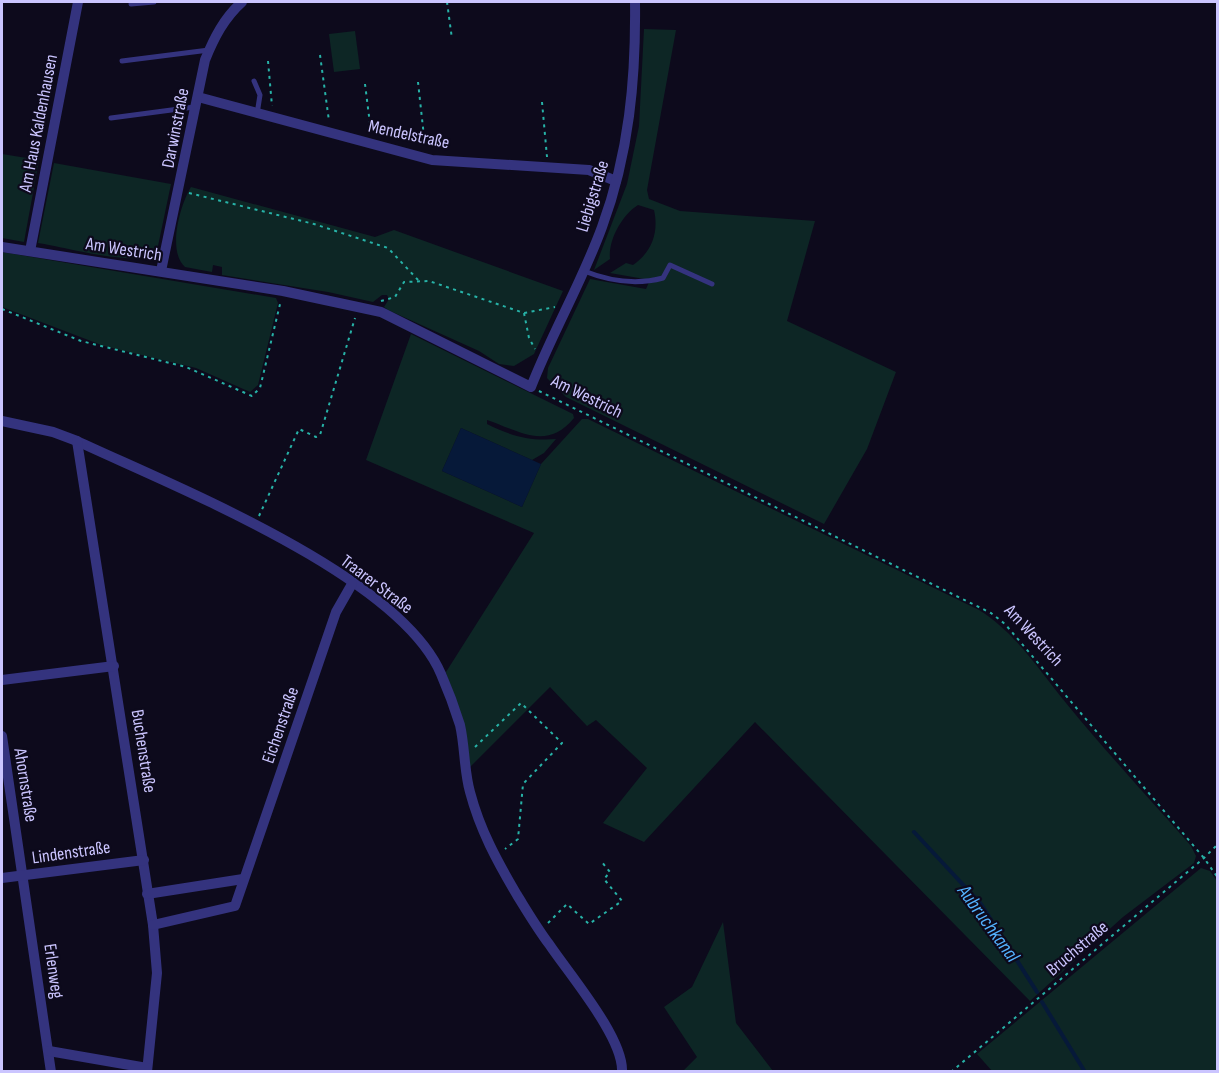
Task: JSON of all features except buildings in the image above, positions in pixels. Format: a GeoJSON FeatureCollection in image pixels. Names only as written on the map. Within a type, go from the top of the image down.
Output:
{"type":"FeatureCollection","features":[{"type":"Feature","properties":{"kind":"street","name":"Am Haus Kaldenhausen"},"geometry":{"type":"LineString","coordinates":[[30,251],[78,2]]}},
{"type":"Feature","properties":{"kind":"street","name":"Darwinstraße"},"geometry":{"type":"LineString","coordinates":[[161,272],[209,50],[228,15],[240,2]]}},
{"type":"Feature","properties":{"kind":"street","name":"Liebigstraße"},"geometry":{"type":"LineString","coordinates":[[531,387],[602,228],[615,181],[629,126],[635,64],[635,2]]}},
{"type":"Feature","properties":{"kind":"street","name":"Mendelstraße"},"geometry":{"type":"LineString","coordinates":[[197,102],[274,118],[426,158],[589,170],[615,181]]}},
{"type":"Feature","properties":{"kind":"street","name":"Am Westrich"},"geometry":{"type":"LineString","coordinates":[[2,247],[283,291],[375,311],[531,387]]}},
{"type":"Feature","properties":{"kind":"street","name":"Traarer Straße"},"geometry":{"type":"LineString","coordinates":[[2,422],[53,432],[77,441],[256,524],[305,552],[381,604],[423,645],[441,672],[460,726],[469,790],[484,837],[539,931],[612,1035],[623,1061],[622,1071]]}},
{"type":"Feature","properties":{"kind":"street","name":"Buchenstraße"},"geometry":{"type":"LineString","coordinates":[[50,1051],[147,1070],[157,973],[144,860],[77,441]]}},
{"type":"Feature","properties":{"kind":"street","name":"Eichenstraße"},"geometry":{"type":"LineString","coordinates":[[153,925],[236,906],[243,879],[336,612],[352,584]]}},
{"type":"Feature","properties":{"kind":"street"},"geometry":{"type":"LineString","coordinates":[[2,680],[114,666]]}},
{"type":"Feature","properties":{"kind":"street","name":"Ahornstraße"},"geometry":{"type":"LineString","coordinates":[[2,736],[23,875]]}},
{"type":"Feature","properties":{"kind":"street","name":"Lindenstraße"},"geometry":{"type":"LineString","coordinates":[[2,878],[144,860]]}},
{"type":"Feature","properties":{"kind":"street","name":"Erlenweg"},"geometry":{"type":"LineString","coordinates":[[23,875],[50,1051],[51,1071]]}},
{"type":"Feature","properties":{"kind":"street"},"geometry":{"type":"LineString","coordinates":[[147,894],[243,879]]}},
{"type":"Feature","properties":{"kind":"lane"},"geometry":{"type":"LineString","coordinates":[[131,4],[154,2]]}},
{"type":"Feature","properties":{"kind":"lane"},"geometry":{"type":"LineString","coordinates":[[122,61],[209,50]]}},
{"type":"Feature","properties":{"kind":"lane"},"geometry":{"type":"LineString","coordinates":[[254,81],[260,95],[257,114]]}},
{"type":"Feature","properties":{"kind":"lane"},"geometry":{"type":"LineString","coordinates":[[111,118],[197,102]]}},
{"type":"Feature","properties":{"kind":"lane"},"geometry":{"type":"LineString","coordinates":[[583,270],[598,277],[645,283],[663,278],[670,265],[712,284]]}},
{"type":"Feature","properties":{"kind":"path"},"geometry":{"type":"LineString","coordinates":[[447,2],[452,39]]}},
{"type":"Feature","properties":{"kind":"path"},"geometry":{"type":"LineString","coordinates":[[320,55],[331,133]]}},
{"type":"Feature","properties":{"kind":"path"},"geometry":{"type":"LineString","coordinates":[[268,61],[274,118]]}},
{"type":"Feature","properties":{"kind":"path"},"geometry":{"type":"LineString","coordinates":[[418,82],[426,158]]}},
{"type":"Feature","properties":{"kind":"path"},"geometry":{"type":"LineString","coordinates":[[365,84],[373,144]]}},
{"type":"Feature","properties":{"kind":"path"},"geometry":{"type":"LineString","coordinates":[[542,102],[547,166]]}},
{"type":"Feature","properties":{"kind":"path"},"geometry":{"type":"LineString","coordinates":[[179,190],[314,224],[388,248],[419,281]]}},
{"type":"Feature","properties":{"kind":"path"},"geometry":{"type":"LineString","coordinates":[[375,311],[383,299],[395,297],[404,282],[419,281],[429,281],[524,313],[567,304]]}},
{"type":"Feature","properties":{"kind":"path"},"geometry":{"type":"LineString","coordinates":[[2,309],[81,341],[186,367],[252,396],[260,388],[283,291]]}},
{"type":"Feature","properties":{"kind":"path"},"geometry":{"type":"LineString","coordinates":[[256,524],[299,429],[316,437],[320,435],[358,307]]}},
{"type":"Feature","properties":{"kind":"path"},"geometry":{"type":"LineString","coordinates":[[524,313],[529,338],[541,363]]}},
{"type":"Feature","properties":{"kind":"path","name":"Am Westrich"},"geometry":{"type":"LineString","coordinates":[[531,387],[992,613],[1005,624],[1091,723],[1204,858],[1218,878]]}},
{"type":"Feature","properties":{"kind":"path"},"geometry":{"type":"LineString","coordinates":[[463,748],[476,747],[521,703],[562,743],[523,784],[518,838],[495,857]]}},
{"type":"Feature","properties":{"kind":"path","name":"Bruchstraße"},"geometry":{"type":"LineString","coordinates":[[951,1071],[1204,858],[1218,843]]}},
{"type":"Feature","properties":{"kind":"path"},"geometry":{"type":"LineString","coordinates":[[539,931],[567,904],[589,924],[622,901],[604,879],[610,872],[601,861]]}},
{"type":"Feature","properties":{"kind":"green space"},"geometry":{"type":"Polygon","coordinates":[[[644,29],[676,30],[647,190],[649,199],[680,211],[815,221],[787,321],[896,372],[867,449],[824,524],[566,397],[547,378],[548,368],[590,279],[646,289],[650,280],[610,273],[626,263],[633,265],[640,260],[655,234],[654,210],[638,205],[632,209],[617,229],[611,244],[610,259],[594,270],[627,184],[639,126],[644,29]]]}},
{"type":"Feature","properties":{"kind":"green space"},"geometry":{"type":"Polygon","coordinates":[[[355,31],[360,69],[334,72],[329,34],[355,31]]]}},
{"type":"Feature","properties":{"kind":"green space"},"geometry":{"type":"Polygon","coordinates":[[[2,154],[39,160],[24,242],[2,238],[2,154]]]}},
{"type":"Feature","properties":{"kind":"green space"},"geometry":{"type":"Polygon","coordinates":[[[54,163],[171,184],[158,246],[154,252],[145,257],[123,258],[38,243],[54,163]]]}},
{"type":"Feature","properties":{"kind":"green space"},"geometry":{"type":"Polygon","coordinates":[[[191,187],[375,237],[394,230],[563,291],[534,354],[514,366],[499,364],[479,351],[388,310],[384,307],[389,299],[387,295],[382,295],[373,302],[328,292],[222,275],[222,267],[213,265],[212,272],[185,267],[180,260],[176,239],[183,205],[191,187]]]}},
{"type":"Feature","properties":{"kind":"green space"},"geometry":{"type":"Polygon","coordinates":[[[2,252],[276,298],[278,303],[258,385],[250,392],[196,368],[104,346],[2,307],[2,252]]]}},
{"type":"Feature","properties":{"kind":"green space"},"geometry":{"type":"Polygon","coordinates":[[[411,334],[573,414],[574,418],[554,434],[543,436],[521,433],[487,420],[487,424],[512,435],[556,439],[544,453],[532,460],[461,428],[442,471],[522,507],[541,464],[582,419],[588,419],[979,610],[1016,641],[1066,703],[1191,846],[1196,856],[1194,863],[1123,917],[1030,1001],[755,722],[644,842],[603,823],[647,768],[596,720],[587,726],[550,687],[470,767],[446,672],[534,533],[366,460],[411,334]]]}},
{"type":"Feature","properties":{"kind":"green space"},"geometry":{"type":"Polygon","coordinates":[[[1201,868],[1210,871],[1217,881],[1217,1071],[992,1071],[977,1054],[1201,868]]]}},
{"type":"Feature","properties":{"kind":"green space"},"geometry":{"type":"Polygon","coordinates":[[[723,922],[736,1023],[773,1071],[683,1071],[697,1057],[664,1007],[692,987],[723,922]]]}},
{"type":"Feature","properties":{"kind":"water"},"geometry":{"type":"Polygon","coordinates":[[[461,428],[541,464],[522,507],[442,471],[461,428]]]}},
{"type":"Feature","properties":{"kind":"waterway","name":"Aubruchkanal"},"geometry":{"type":"LineString","coordinates":[[914,832],[981,904],[1037,992]]}},
{"type":"Feature","properties":{"kind":"waterway","name":"Aubruchkanal"},"geometry":{"type":"LineString","coordinates":[[1042,1002],[1085,1072]]}}]}
